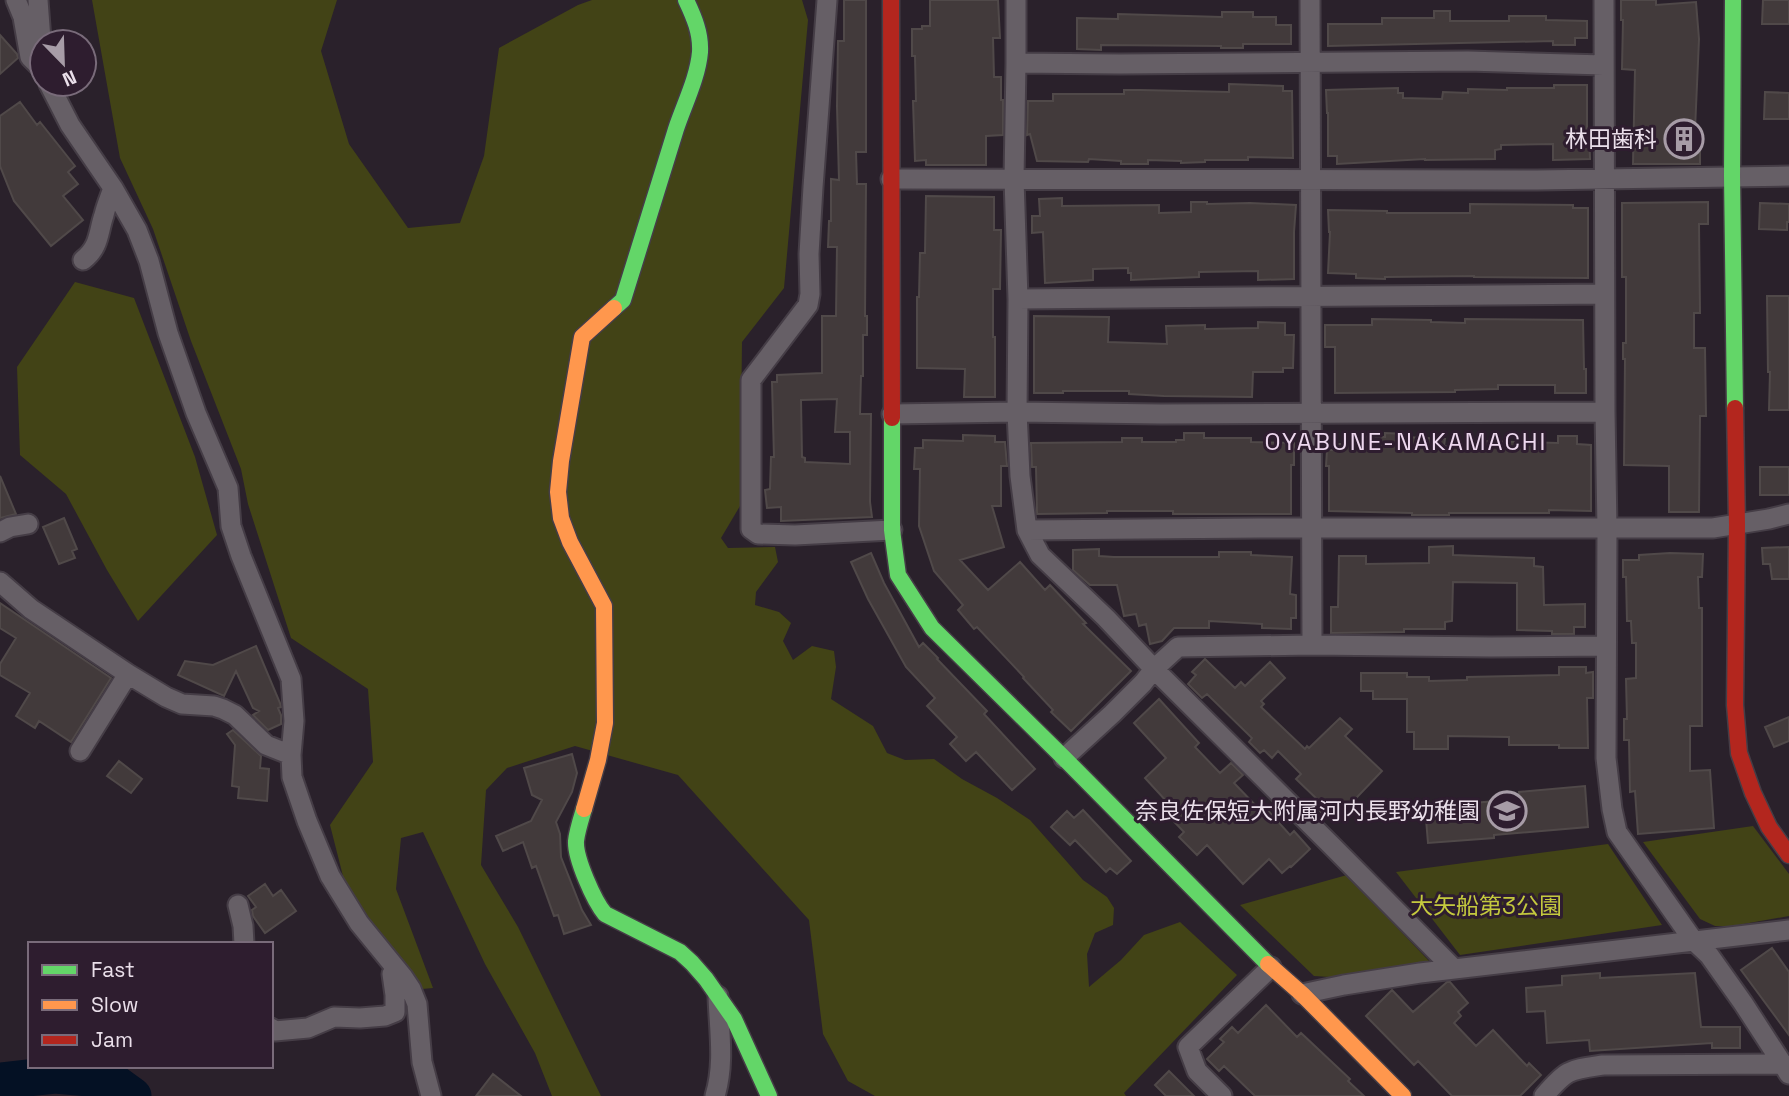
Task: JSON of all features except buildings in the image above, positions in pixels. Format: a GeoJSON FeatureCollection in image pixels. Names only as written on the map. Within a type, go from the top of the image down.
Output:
{"type":"FeatureCollection","features":[{"type":"Feature","properties":{"kind":"street"},"geometry":{"type":"LineString","coordinates":[[16,0],[23,17],[28,46]]}},
{"type":"Feature","properties":{"kind":"street"},"geometry":{"type":"LineString","coordinates":[[38,0],[40,28]]}},
{"type":"Feature","properties":{"kind":"street"},"geometry":{"type":"LineString","coordinates":[[686,0],[699,32],[700,53],[623,300],[582,337],[561,461],[558,492],[561,518],[570,542],[604,606],[605,723],[598,760],[576,838],[576,851],[597,904],[605,914],[680,952],[706,979],[734,1019],[769,1096]]}},
{"type":"Feature","properties":{"kind":"street"},"geometry":{"type":"LineString","coordinates":[[827,0],[812,201],[810,294],[808,305],[751,380],[751,529],[758,534],[795,535],[892,530]]}},
{"type":"Feature","properties":{"kind":"street"},"geometry":{"type":"LineString","coordinates":[[891,0],[892,530],[898,575],[932,628],[1403,1096]]}},
{"type":"Feature","properties":{"kind":"street"},"geometry":{"type":"LineString","coordinates":[[1016,0],[1014,179],[1018,299],[1017,412],[1020,476],[1027,530],[1040,555],[1106,618],[1454,969]]}},
{"type":"Feature","properties":{"kind":"street"},"geometry":{"type":"LineString","coordinates":[[1310,0],[1312,645]]}},
{"type":"Feature","properties":{"kind":"street"},"geometry":{"type":"LineString","coordinates":[[1604,0],[1606,758],[1617,832],[1693,940],[1709,955],[1786,1069]]}},
{"type":"Feature","properties":{"kind":"street"},"geometry":{"type":"LineString","coordinates":[[1733,0],[1732,176],[1737,525],[1735,705],[1738,753],[1769,827],[1789,855]]}},
{"type":"Feature","properties":{"kind":"street"},"geometry":{"type":"LineString","coordinates":[[1017,63],[1468,61],[1604,65]]}},
{"type":"Feature","properties":{"kind":"street"},"geometry":{"type":"LineString","coordinates":[[56,98],[70,125],[113,188],[137,230],[149,261],[176,356],[196,413],[228,488],[231,526],[241,556],[290,679],[294,721],[290,755],[292,777],[330,876],[359,923],[411,989],[417,1004],[422,1062],[430,1096]]}},
{"type":"Feature","properties":{"kind":"street"},"geometry":{"type":"LineString","coordinates":[[891,179],[1311,181],[1789,176]]}},
{"type":"Feature","properties":{"kind":"street"},"geometry":{"type":"LineString","coordinates":[[83,260],[89,256],[99,238],[113,188]]}},
{"type":"Feature","properties":{"kind":"street"},"geometry":{"type":"LineString","coordinates":[[1018,299],[1604,294]]}},
{"type":"Feature","properties":{"kind":"street"},"geometry":{"type":"LineString","coordinates":[[892,414],[1605,412]]}},
{"type":"Feature","properties":{"kind":"street"},"geometry":{"type":"LineString","coordinates":[[1027,530],[1713,528],[1789,513]]}},
{"type":"Feature","properties":{"kind":"street"},"geometry":{"type":"LineString","coordinates":[[0,532],[9,527],[28,524]]}},
{"type":"Feature","properties":{"kind":"street"},"geometry":{"type":"LineString","coordinates":[[0,582],[31,609],[166,698],[182,704],[223,709],[235,715],[266,745],[290,755]]}},
{"type":"Feature","properties":{"kind":"street"},"geometry":{"type":"LineString","coordinates":[[1064,758],[1178,647],[1606,646]]}},
{"type":"Feature","properties":{"kind":"street"},"geometry":{"type":"LineString","coordinates":[[80,751],[128,674]]}},
{"type":"Feature","properties":{"kind":"street"},"geometry":{"type":"LineString","coordinates":[[238,905],[244,942]]}},
{"type":"Feature","properties":{"kind":"street"},"geometry":{"type":"LineString","coordinates":[[1302,994],[1454,969],[1789,930]]}},
{"type":"Feature","properties":{"kind":"street"},"geometry":{"type":"LineString","coordinates":[[1222,1096],[1197,1071],[1188,1047],[1271,967]]}},
{"type":"Feature","properties":{"kind":"street"},"geometry":{"type":"LineString","coordinates":[[273,1030],[308,1028],[334,1017],[385,1016],[395,1012],[393,974],[396,969]]}},
{"type":"Feature","properties":{"kind":"street"},"geometry":{"type":"LineString","coordinates":[[715,1096],[721,1051],[718,995]]}},
{"type":"Feature","properties":{"kind":"street"},"geometry":{"type":"LineString","coordinates":[[1544,1096],[1561,1076],[1574,1069],[1603,1065],[1786,1069]]}},
{"type":"Feature","properties":{"kind":"green space"},"geometry":{"type":"Polygon","coordinates":[[[92,0],[337,0],[321,51],[349,144],[408,228],[460,223],[484,156],[499,48],[592,0],[802,0],[808,20],[784,288],[742,342],[740,506],[721,538],[728,548],[775,547],[778,562],[756,592],[755,605],[779,612],[791,623],[783,641],[793,660],[812,646],[834,651],[836,667],[831,699],[873,726],[887,753],[905,760],[934,759],[962,779],[997,798],[1030,820],[1083,880],[1107,897],[1114,908],[1113,925],[1095,933],[1087,954],[1089,987],[1121,960],[1144,935],[1180,922],[1237,975],[1124,1093],[1126,1096],[875,1096],[848,1081],[823,1034],[809,920],[678,775],[575,746],[507,768],[486,790],[481,865],[518,927],[601,1096],[552,1096],[535,1053],[485,964],[423,832],[401,838],[396,889],[433,988],[422,989],[385,942],[344,880],[330,825],[373,762],[368,689],[291,638],[248,504],[241,469],[191,341],[153,229],[120,158],[92,0]]]}},
{"type":"Feature","properties":{"kind":"green space"},"geometry":{"type":"Polygon","coordinates":[[[75,282],[134,298],[195,457],[217,535],[138,621],[66,494],[20,455],[17,367],[75,282]]]}},
{"type":"Feature","properties":{"kind":"green space"},"geometry":{"type":"Polygon","coordinates":[[[1753,826],[1789,874],[1789,916],[1732,926],[1715,926],[1700,919],[1643,842],[1753,826]]]}},
{"type":"Feature","properties":{"kind":"green space","name":"大矢船第3公園"},"geometry":{"type":"Polygon","coordinates":[[[1608,844],[1662,925],[1460,955],[1396,872],[1608,844]]]}},
{"type":"Feature","properties":{"kind":"green space"},"geometry":{"type":"Polygon","coordinates":[[[1347,875],[1429,961],[1330,977],[1314,976],[1240,905],[1347,875]]]}},
{"type":"Feature","properties":{"kind":"waterway"},"geometry":{"type":"LineString","coordinates":[[0,1081],[55,1075],[111,1080],[133,1096]]}},
{"type":"Feature","properties":{"kind":"traffic: fast"},"geometry":{"type":"LineString","coordinates":[[614,308],[623,300],[676,129],[697,71],[699,38],[686,0]]}},
{"type":"Feature","properties":{"kind":"traffic: fast"},"geometry":{"type":"LineString","coordinates":[[1733,0],[1735,408]]}},
{"type":"Feature","properties":{"kind":"traffic: fast"},"geometry":{"type":"LineString","coordinates":[[892,418],[892,530],[898,575],[932,628],[1268,964]]}},
{"type":"Feature","properties":{"kind":"traffic: fast"},"geometry":{"type":"LineString","coordinates":[[584,809],[577,833],[577,848],[586,879],[601,908],[605,914],[680,952],[692,963],[734,1019],[769,1096]]}},
{"type":"Feature","properties":{"kind":"traffic: slow"},"geometry":{"type":"LineString","coordinates":[[584,809],[605,723],[604,606],[570,542],[561,518],[558,492],[582,337],[614,308]]}},
{"type":"Feature","properties":{"kind":"traffic: slow"},"geometry":{"type":"LineString","coordinates":[[1268,964],[1302,994],[1403,1096]]}},
{"type":"Feature","properties":{"kind":"traffic: jam"},"geometry":{"type":"LineString","coordinates":[[891,0],[892,418]]}},
{"type":"Feature","properties":{"kind":"traffic: jam"},"geometry":{"type":"LineString","coordinates":[[1735,408],[1735,705],[1739,753],[1769,827],[1789,855]]}},
{"type":"Feature","properties":{"kind":"place","name":"林田歯科"},"geometry":{"type":"Point","coordinates":[1684,139]}},
{"type":"Feature","properties":{"kind":"place","name":"奈良佐保短大附属河内長野幼稚園"},"geometry":{"type":"Point","coordinates":[1507,811]}},
{"type":"Feature","properties":{"kind":"district","name":"OYABUNE-NAKAMACHI"},"geometry":{"type":"Point","coordinates":[1406,441]}}]}
